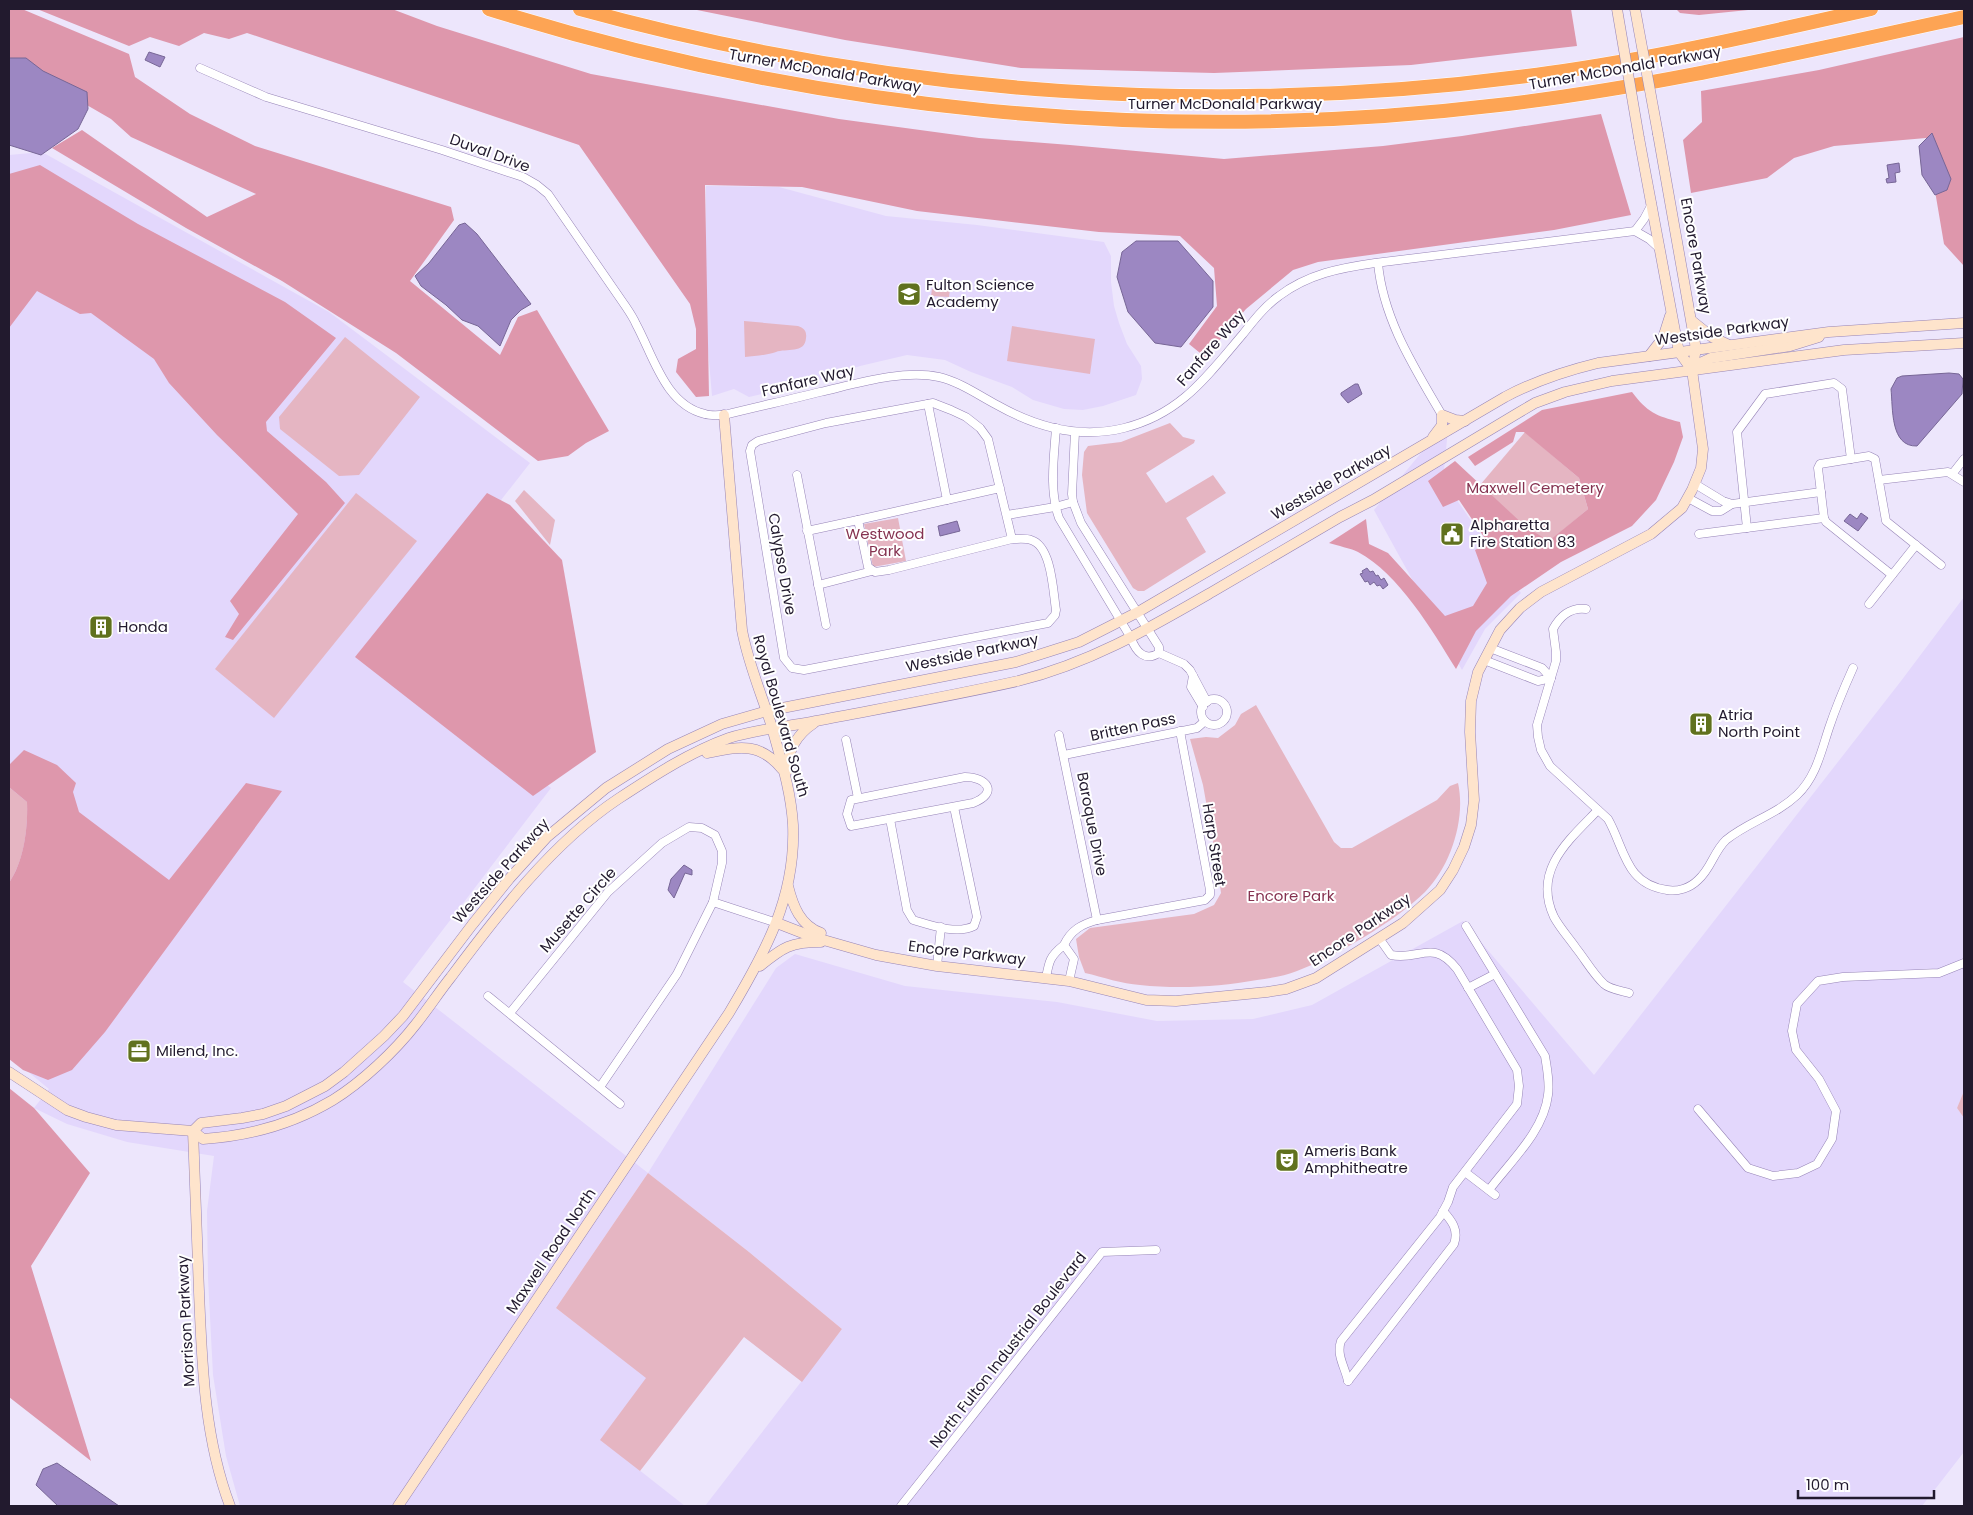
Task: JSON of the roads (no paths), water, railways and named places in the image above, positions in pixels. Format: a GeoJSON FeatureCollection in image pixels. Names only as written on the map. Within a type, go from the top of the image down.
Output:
{"type":"FeatureCollection","features":[{"type":"Feature","properties":{"kind":"highway","name":"Turner McDonald Parkway"},"geometry":{"type":"LineString","coordinates":[[489,9],[557,30],[657,56],[754,77],[900,102],[1002,113],[1201,122],[1304,121],[1372,117],[1451,111],[1549,99],[1676,78],[1964,17]]}},
{"type":"Feature","properties":{"kind":"highway","name":"Turner McDonald Parkway"},"geometry":{"type":"LineString","coordinates":[[580,9],[759,52],[904,76],[1003,88],[1119,94],[1215,96],[1351,93],[1448,85],[1549,73],[1690,49],[1871,9]]}},
{"type":"Feature","properties":{"kind":"main road"},"geometry":{"type":"LineString","coordinates":[[1617,9],[1679,352],[1692,370],[1700,363],[1711,358],[1790,346],[1829,332]]}},
{"type":"Feature","properties":{"kind":"main road","name":"Encore Parkway"},"geometry":{"type":"LineString","coordinates":[[777,923],[868,953],[937,966],[1069,981],[1146,1000],[1176,1001],[1286,989],[1316,978],[1403,923],[1440,890],[1453,870],[1464,847],[1471,825],[1474,800],[1470,732],[1471,702],[1478,672],[1500,630],[1520,608],[1541,592],[1651,534],[1682,508],[1700,468],[1703,449],[1692,370],[1696,350],[1692,321],[1635,9]]}},
{"type":"Feature","properties":{"kind":"main road"},"geometry":{"type":"LineString","coordinates":[[1648,356],[1663,338],[1671,312]]}},
{"type":"Feature","properties":{"kind":"main road"},"geometry":{"type":"LineString","coordinates":[[1692,321],[1708,335],[1730,345]]}},
{"type":"Feature","properties":{"kind":"main road","name":"Westside Parkway"},"geometry":{"type":"LineString","coordinates":[[193,1131],[201,1123],[220,1122],[263,1114],[286,1106],[325,1086],[364,1055],[403,1016],[438,968],[509,879],[547,837],[606,788],[668,749],[722,724],[767,711],[1016,662],[1079,642],[1138,612],[1505,397],[1552,376],[1598,363],[1829,332],[1964,323]]}},
{"type":"Feature","properties":{"kind":"main road","name":"Westside Parkway"},"geometry":{"type":"LineString","coordinates":[[9,1072],[66,1110],[86,1117],[134,1127],[193,1131],[203,1139],[222,1138],[267,1129],[312,1111],[333,1100],[354,1085],[415,1026],[521,889],[558,849],[615,800],[684,759],[728,739],[748,733],[1034,677],[1095,656],[1148,629],[1340,517],[1373,500],[1420,470],[1535,404],[1565,392],[1596,384],[1844,350],[1964,343]]}},
{"type":"Feature","properties":{"kind":"main road","name":"Royal Boulevard South"},"geometry":{"type":"LineString","coordinates":[[724,415],[742,630],[748,657],[767,711],[785,776],[793,825],[787,882],[777,923],[755,970],[730,1013]]}},
{"type":"Feature","properties":{"kind":"main road"},"geometry":{"type":"LineString","coordinates":[[1425,444],[1442,425],[1442,415],[1454,420],[1465,421]]}},
{"type":"Feature","properties":{"kind":"main road"},"geometry":{"type":"LineString","coordinates":[[785,776],[791,747],[804,731],[819,720]]}},
{"type":"Feature","properties":{"kind":"main road"},"geometry":{"type":"LineString","coordinates":[[684,759],[746,747],[772,758],[785,776]]}},
{"type":"Feature","properties":{"kind":"main road"},"geometry":{"type":"LineString","coordinates":[[787,882],[798,914],[804,923],[812,930],[868,953]]}},
{"type":"Feature","properties":{"kind":"main road"},"geometry":{"type":"LineString","coordinates":[[755,970],[784,947],[827,941]]}},
{"type":"Feature","properties":{"kind":"main road","name":"Maxwell Road North"},"geometry":{"type":"LineString","coordinates":[[398,1506],[730,1013]]}},
{"type":"Feature","properties":{"kind":"main road","name":"Morrison Parkway"},"geometry":{"type":"LineString","coordinates":[[193,1131],[200,1330],[206,1398],[216,1460],[230,1506]]}},
{"type":"Feature","properties":{"kind":"street","name":"Duval Drive"},"geometry":{"type":"LineString","coordinates":[[200,68],[266,97],[442,150],[523,177],[537,185],[548,194],[636,322],[667,386],[679,399],[697,412],[724,415]]}},
{"type":"Feature","properties":{"kind":"street"},"geometry":{"type":"LineString","coordinates":[[1652,204],[1635,231],[1655,243],[1660,249]]}},
{"type":"Feature","properties":{"kind":"street","name":"Fanfare Way"},"geometry":{"type":"LineString","coordinates":[[724,415],[844,386],[902,375],[921,375],[939,378],[962,386],[1027,421],[1076,432],[1121,429],[1149,420],[1167,411],[1200,385],[1258,315],[1278,296],[1319,274],[1378,263],[1635,231]]}},
{"type":"Feature","properties":{"kind":"street"},"geometry":{"type":"LineString","coordinates":[[1378,263],[1381,287],[1387,308],[1412,362],[1442,415]]}},
{"type":"Feature","properties":{"kind":"street"},"geometry":{"type":"LineString","coordinates":[[1747,528],[1737,432],[1763,396],[1768,392],[1838,385],[1842,389],[1851,459]]}},
{"type":"Feature","properties":{"kind":"street","name":"Calypso Drive"},"geometry":{"type":"LineString","coordinates":[[933,403],[966,417],[980,428],[988,439],[992,450],[1000,488],[1012,539],[1032,540],[1040,544],[1046,554],[1056,610],[1055,615],[1048,623],[804,670],[792,668],[784,658],[750,451],[752,445],[764,439],[826,423],[933,403]]}},
{"type":"Feature","properties":{"kind":"street"},"geometry":{"type":"LineString","coordinates":[[928,404],[947,500]]}},
{"type":"Feature","properties":{"kind":"street"},"geometry":{"type":"LineString","coordinates":[[1056,428],[1053,490],[1055,507],[1063,528],[1121,621],[1135,648],[1140,654],[1147,657],[1154,656],[1159,652]]}},
{"type":"Feature","properties":{"kind":"street"},"geometry":{"type":"LineString","coordinates":[[1076,432],[1071,484],[1072,502],[1081,523],[1138,612],[1159,647],[1159,652]]}},
{"type":"Feature","properties":{"kind":"street"},"geometry":{"type":"LineString","coordinates":[[1892,575],[1826,522],[1820,492],[1818,468],[1820,464],[1872,457],[1876,462],[1884,519],[1941,565]]}},
{"type":"Feature","properties":{"kind":"street"},"geometry":{"type":"LineString","coordinates":[[1953,473],[1964,459]]}},
{"type":"Feature","properties":{"kind":"street"},"geometry":{"type":"LineString","coordinates":[[1879,480],[1945,472],[1953,473],[1964,482]]}},
{"type":"Feature","properties":{"kind":"street"},"geometry":{"type":"LineString","coordinates":[[796,475],[826,625]]}},
{"type":"Feature","properties":{"kind":"street"},"geometry":{"type":"LineString","coordinates":[[1694,484],[1723,501],[1732,504],[1820,492]]}},
{"type":"Feature","properties":{"kind":"street"},"geometry":{"type":"LineString","coordinates":[[808,531],[1000,488]]}},
{"type":"Feature","properties":{"kind":"street"},"geometry":{"type":"LineString","coordinates":[[1688,498],[1712,511],[1721,511],[1732,504]]}},
{"type":"Feature","properties":{"kind":"street"},"geometry":{"type":"LineString","coordinates":[[1007,515],[1055,507],[1072,502]]}},
{"type":"Feature","properties":{"kind":"street"},"geometry":{"type":"LineString","coordinates":[[1699,534],[1824,518]]}},
{"type":"Feature","properties":{"kind":"street"},"geometry":{"type":"LineString","coordinates":[[858,520],[868,567],[872,571]]}},
{"type":"Feature","properties":{"kind":"street"},"geometry":{"type":"LineString","coordinates":[[818,585],[872,571],[889,570],[1012,539]]}},
{"type":"Feature","properties":{"kind":"street"},"geometry":{"type":"LineString","coordinates":[[1869,604],[1916,545]]}},
{"type":"Feature","properties":{"kind":"street"},"geometry":{"type":"LineString","coordinates":[[1586,609],[1579,608],[1563,615],[1553,630],[1556,652],[1551,678],[1537,725],[1541,750],[1550,766],[1608,819],[1625,860],[1641,881],[1662,890],[1675,891],[1688,887],[1698,880],[1709,868],[1724,842],[1780,808],[1806,786],[1816,770],[1842,692],[1853,668]]}},
{"type":"Feature","properties":{"kind":"street"},"geometry":{"type":"LineString","coordinates":[[1490,648],[1542,668],[1551,678]]}},
{"type":"Feature","properties":{"kind":"street"},"geometry":{"type":"LineString","coordinates":[[1159,652],[1184,664],[1193,676],[1205,704],[1202,714],[1205,721],[1212,725],[1221,724],[1227,713],[1227,709],[1222,702],[1214,700],[1205,704]]}},
{"type":"Feature","properties":{"kind":"street"},"geometry":{"type":"LineString","coordinates":[[1512,671],[1516,658]]}},
{"type":"Feature","properties":{"kind":"street"},"geometry":{"type":"LineString","coordinates":[[1484,660],[1538,681],[1551,678]]}},
{"type":"Feature","properties":{"kind":"street","name":"Britten Pass"},"geometry":{"type":"LineString","coordinates":[[1064,756],[1196,728],[1205,721]]}},
{"type":"Feature","properties":{"kind":"street","name":"Harp Street"},"geometry":{"type":"LineString","coordinates":[[1046,978],[1053,954],[1064,945],[1074,930],[1082,924],[1205,900],[1210,896],[1180,731]]}},
{"type":"Feature","properties":{"kind":"street","name":"Baroque Drive"},"geometry":{"type":"LineString","coordinates":[[1059,735],[1098,920]]}},
{"type":"Feature","properties":{"kind":"street"},"geometry":{"type":"LineString","coordinates":[[846,740],[858,798]]}},
{"type":"Feature","properties":{"kind":"street"},"geometry":{"type":"LineString","coordinates":[[965,777],[981,780],[988,786],[989,791],[982,800],[954,807],[851,826],[847,814],[850,800],[858,798],[965,777]]}},
{"type":"Feature","properties":{"kind":"street"},"geometry":{"type":"LineString","coordinates":[[890,819],[907,910],[913,920],[941,927],[969,928],[974,926],[977,917],[954,807]]}},
{"type":"Feature","properties":{"kind":"street"},"geometry":{"type":"LineString","coordinates":[[1598,810],[1565,844],[1555,859],[1549,873],[1548,900],[1554,917],[1563,931],[1605,985],[1629,993]]}},
{"type":"Feature","properties":{"kind":"street","name":"Musette Circle"},"geometry":{"type":"LineString","coordinates":[[510,1013],[608,892],[662,843],[690,827],[702,828],[715,835],[722,851],[722,864],[713,902],[677,974],[600,1087]]}},
{"type":"Feature","properties":{"kind":"street"},"geometry":{"type":"LineString","coordinates":[[713,902],[777,923]]}},
{"type":"Feature","properties":{"kind":"street"},"geometry":{"type":"LineString","coordinates":[[1465,1172],[1492,1192],[1539,1127],[1545,1111],[1548,1094],[1545,1056],[1466,926]]}},
{"type":"Feature","properties":{"kind":"street"},"geometry":{"type":"LineString","coordinates":[[937,966],[941,927]]}},
{"type":"Feature","properties":{"kind":"street"},"geometry":{"type":"LineString","coordinates":[[1380,938],[1392,955],[1401,957],[1424,952],[1448,957],[1457,968],[1517,1070],[1519,1086],[1516,1104],[1453,1187],[1443,1211],[1341,1341],[1339,1348],[1340,1357],[1345,1367],[1348,1381],[1454,1244],[1457,1236],[1453,1223],[1443,1211]]}},
{"type":"Feature","properties":{"kind":"street"},"geometry":{"type":"LineString","coordinates":[[1064,945],[1074,959],[1069,981]]}},
{"type":"Feature","properties":{"kind":"street"},"geometry":{"type":"LineString","coordinates":[[1698,1109],[1748,1168],[1773,1176],[1798,1173],[1817,1164],[1832,1139],[1836,1111],[1819,1079],[1796,1050],[1792,1031],[1797,1004],[1818,981],[1843,977],[1939,973],[1964,963]]}},
{"type":"Feature","properties":{"kind":"street"},"geometry":{"type":"LineString","coordinates":[[1468,988],[1494,974]]}},
{"type":"Feature","properties":{"kind":"street"},"geometry":{"type":"LineString","coordinates":[[488,996],[620,1104]]}},
{"type":"Feature","properties":{"kind":"street","name":"North Fulton Industrial Boulevard"},"geometry":{"type":"LineString","coordinates":[[901,1506],[1102,1252],[1156,1250]]}},
{"type":"Feature","properties":{"kind":"place","name":"Fulton Science Academy"},"geometry":{"type":"Point","coordinates":[909,294]}},
{"type":"Feature","properties":{"kind":"place","name":"Alpharetta Fire Station 83"},"geometry":{"type":"Point","coordinates":[1452,534]}},
{"type":"Feature","properties":{"kind":"place","name":"Honda"},"geometry":{"type":"Point","coordinates":[101,627]}},
{"type":"Feature","properties":{"kind":"place","name":"Atria North Point"},"geometry":{"type":"Point","coordinates":[1701,724]}},
{"type":"Feature","properties":{"kind":"place","name":"Milend, Inc."},"geometry":{"type":"Point","coordinates":[139,1051]}},
{"type":"Feature","properties":{"kind":"place","name":"Ameris Bank Amphitheatre"},"geometry":{"type":"Point","coordinates":[1287,1160]}},
{"type":"Feature","properties":{"kind":"park label","name":"Maxwell Cemetery"},"geometry":{"type":"Point","coordinates":[1535,488]}},
{"type":"Feature","properties":{"kind":"park label","name":"Westwood Park"},"geometry":{"type":"Point","coordinates":[885,542]}},
{"type":"Feature","properties":{"kind":"park label","name":"Encore Park"},"geometry":{"type":"Point","coordinates":[1291,896]}}]}
